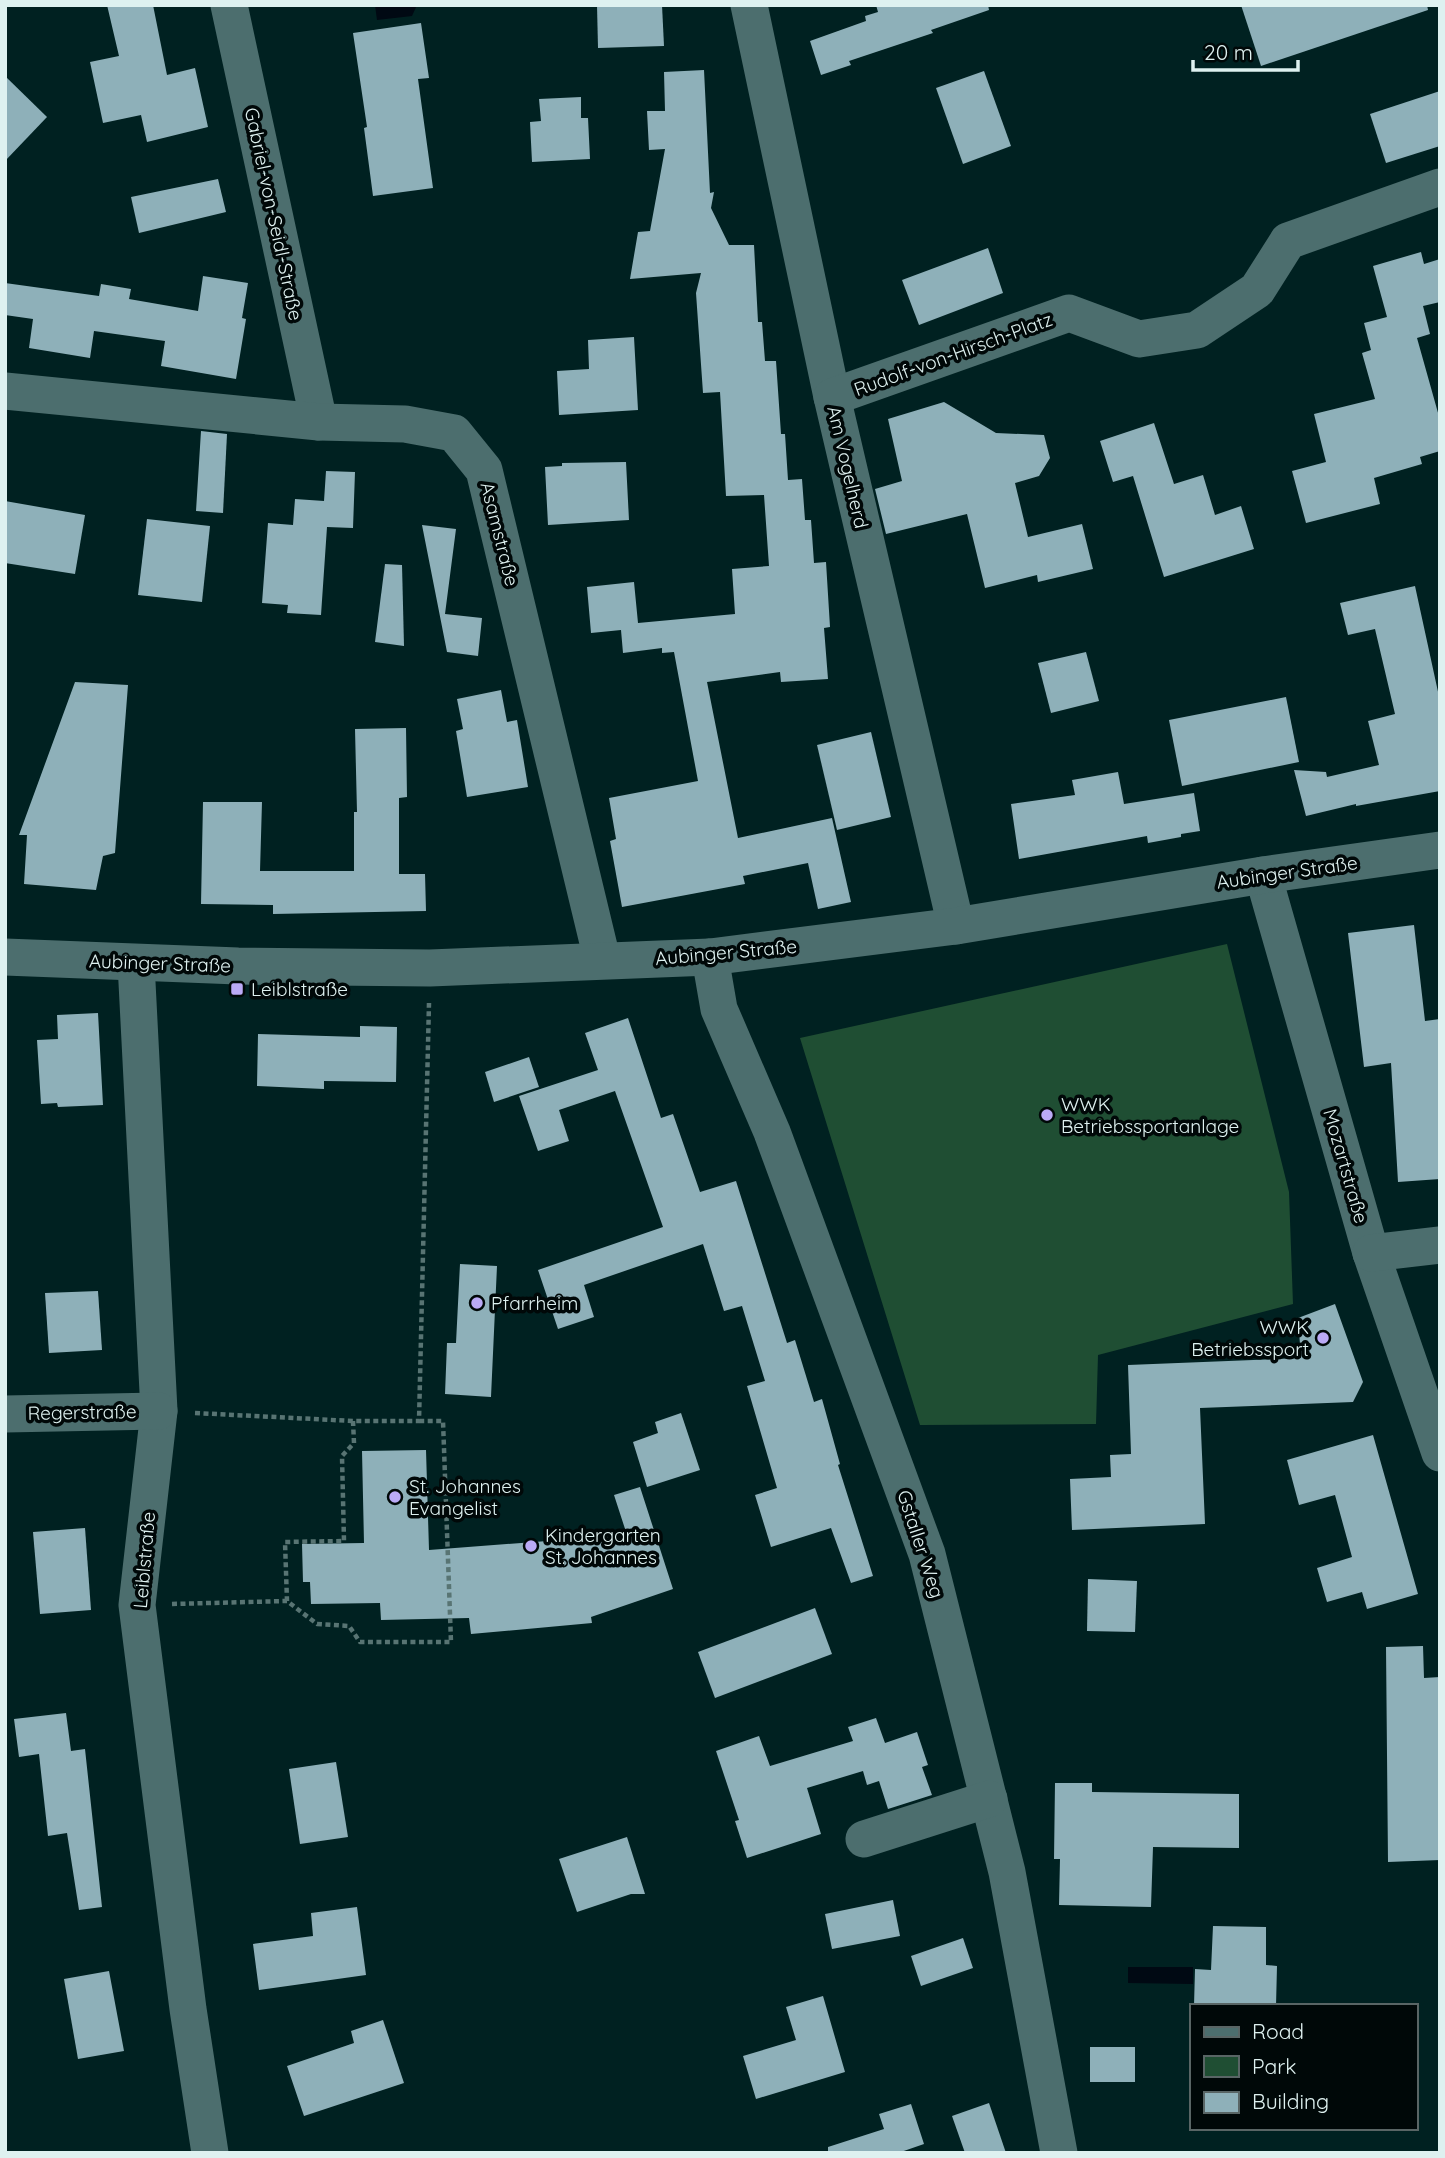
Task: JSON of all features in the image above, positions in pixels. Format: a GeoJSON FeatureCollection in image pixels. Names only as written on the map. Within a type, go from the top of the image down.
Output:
{"type":"FeatureCollection","features":[{"type":"Feature","properties":{"kind":"street","name":"Gabriel-von-Seidl-Straße"},"geometry":{"type":"LineString","coordinates":[[229,5],[319,422]]}},
{"type":"Feature","properties":{"kind":"street","name":"Am Vogelherd"},"geometry":{"type":"LineString","coordinates":[[749,5],[832,397],[956,926]]}},
{"type":"Feature","properties":{"kind":"street","name":"Rudolf-von-Hirsch-Platz"},"geometry":{"type":"LineString","coordinates":[[832,397],[1069,313],[1139,339],[1197,330],[1257,290],[1288,241],[1440,187]]}},
{"type":"Feature","properties":{"kind":"street","name":"Asamstraße"},"geometry":{"type":"LineString","coordinates":[[5,391],[319,422],[405,424],[454,433],[484,470],[602,960]]}},
{"type":"Feature","properties":{"kind":"street","name":"Aubinger Straße"},"geometry":{"type":"LineString","coordinates":[[5,957],[136,963],[429,968],[710,957],[956,926],[1263,875],[1440,850]]}},
{"type":"Feature","properties":{"kind":"street","name":"Mozartstraße"},"geometry":{"type":"LineString","coordinates":[[1263,875],[1371,1253],[1440,1453]]}},
{"type":"Feature","properties":{"kind":"street","name":"Gstaller Weg"},"geometry":{"type":"LineString","coordinates":[[710,957],[719,1009],[772,1132],[927,1554],[1007,1872],[1059,2153]]}},
{"type":"Feature","properties":{"kind":"street","name":"Leiblstraße"},"geometry":{"type":"LineString","coordinates":[[136,963],[159,1411],[137,1605],[188,2009],[210,2153]]}},
{"type":"Feature","properties":{"kind":"street"},"geometry":{"type":"LineString","coordinates":[[1371,1253],[1440,1245]]}},
{"type":"Feature","properties":{"kind":"street","name":"Regerstraße"},"geometry":{"type":"LineString","coordinates":[[5,1414],[159,1411]]}},
{"type":"Feature","properties":{"kind":"street"},"geometry":{"type":"LineString","coordinates":[[864,1839],[989,1799]]}},
{"type":"Feature","properties":{"kind":"path"},"geometry":{"type":"LineString","coordinates":[[419,1421],[429,999]]}},
{"type":"Feature","properties":{"kind":"path"},"geometry":{"type":"LineString","coordinates":[[137,1605],[287,1601],[317,1624],[349,1626],[360,1642],[451,1642],[443,1421],[352,1420],[159,1411]]}},
{"type":"Feature","properties":{"kind":"path"},"geometry":{"type":"LineString","coordinates":[[287,1601],[285,1542],[344,1541],[342,1456],[354,1443],[352,1420]]}},
{"type":"Feature","properties":{"kind":"green space","name":"WWK Betriebssportanlage"},"geometry":{"type":"Polygon","coordinates":[[[1227,944],[1289,1192],[1293,1304],[1098,1355],[1096,1424],[920,1425],[800,1038],[1227,944]]]}},
{"type":"Feature","properties":{"kind":"shaded area"},"geometry":{"type":"Polygon","coordinates":[[[375,5],[417,5],[412,16],[377,20],[375,5]]]}},
{"type":"Feature","properties":{"kind":"shaded area"},"geometry":{"type":"Polygon","coordinates":[[[1128,1967],[1193,1967],[1193,1984],[1128,1983],[1128,1967]]]}},
{"type":"Feature","properties":{"kind":"building"},"geometry":{"type":"Polygon","coordinates":[[[107,5],[153,5],[167,75],[195,68],[208,127],[147,142],[141,115],[103,123],[90,62],[119,56],[107,5]]]}},
{"type":"Feature","properties":{"kind":"building"},"geometry":{"type":"Polygon","coordinates":[[[597,5],[662,5],[664,46],[598,48],[597,5]]]}},
{"type":"Feature","properties":{"kind":"building"},"geometry":{"type":"Polygon","coordinates":[[[876,5],[988,5],[989,10],[931,30],[933,33],[849,61],[851,65],[821,75],[810,41],[866,21],[865,16],[878,12],[876,5]]]}},
{"type":"Feature","properties":{"kind":"building"},"geometry":{"type":"Polygon","coordinates":[[[1241,5],[1427,5],[1428,10],[1261,66],[1241,5]]]}},
{"type":"Feature","properties":{"kind":"building"},"geometry":{"type":"Polygon","coordinates":[[[421,23],[429,78],[418,79],[433,188],[373,196],[364,128],[367,127],[353,33],[421,23]]]}},
{"type":"Feature","properties":{"kind":"building"},"geometry":{"type":"Polygon","coordinates":[[[704,70],[710,193],[714,192],[711,208],[729,245],[754,245],[758,322],[762,322],[765,361],[776,361],[781,434],[785,434],[788,480],[802,479],[805,520],[811,520],[814,563],[826,562],[830,627],[824,628],[828,679],[781,682],[780,672],[707,682],[738,838],[832,818],[851,902],[818,909],[808,863],[743,876],[745,884],[622,907],[610,841],[616,839],[609,798],[698,781],[674,652],[662,653],[662,648],[623,653],[621,630],[591,633],[587,587],[634,582],[638,623],[735,614],[732,569],[769,566],[764,495],[726,496],[720,392],[703,393],[696,293],[701,273],[630,279],[638,232],[650,231],[665,149],[649,150],[647,111],[665,111],[664,72],[704,70]]]}},
{"type":"Feature","properties":{"kind":"building"},"geometry":{"type":"Polygon","coordinates":[[[984,71],[1011,146],[963,164],[936,88],[984,71]]]}},
{"type":"Feature","properties":{"kind":"building"},"geometry":{"type":"Polygon","coordinates":[[[5,76],[47,117],[5,161],[5,76]]]}},
{"type":"Feature","properties":{"kind":"building"},"geometry":{"type":"Polygon","coordinates":[[[1440,91],[1440,146],[1386,163],[1370,114],[1440,91]]]}},
{"type":"Feature","properties":{"kind":"building"},"geometry":{"type":"Polygon","coordinates":[[[581,97],[581,118],[588,118],[590,159],[532,162],[530,122],[541,121],[539,99],[581,97]]]}},
{"type":"Feature","properties":{"kind":"building"},"geometry":{"type":"Polygon","coordinates":[[[218,179],[226,212],[139,233],[131,197],[218,179]]]}},
{"type":"Feature","properties":{"kind":"building"},"geometry":{"type":"Polygon","coordinates":[[[988,248],[1003,293],[919,325],[902,280],[988,248]]]}},
{"type":"Feature","properties":{"kind":"building"},"geometry":{"type":"Polygon","coordinates":[[[1421,252],[1424,264],[1440,259],[1440,302],[1423,306],[1430,334],[1417,338],[1440,420],[1440,451],[1420,457],[1422,464],[1374,478],[1380,504],[1306,523],[1292,471],[1326,462],[1314,414],[1375,399],[1362,353],[1371,350],[1364,323],[1387,317],[1373,266],[1421,252]]]}},
{"type":"Feature","properties":{"kind":"building"},"geometry":{"type":"Polygon","coordinates":[[[203,276],[248,283],[242,318],[246,319],[236,379],[161,366],[165,341],[94,331],[90,358],[29,348],[33,319],[5,315],[5,283],[99,296],[101,284],[131,289],[129,299],[198,311],[203,276]]]}},
{"type":"Feature","properties":{"kind":"building"},"geometry":{"type":"Polygon","coordinates":[[[634,337],[638,410],[559,415],[557,371],[589,369],[588,340],[634,337]]]}},
{"type":"Feature","properties":{"kind":"building"},"geometry":{"type":"Polygon","coordinates":[[[944,402],[996,433],[1044,435],[1050,458],[1039,476],[1015,483],[1028,537],[1082,524],[1093,569],[1038,582],[1037,575],[985,588],[967,514],[886,534],[875,489],[902,481],[888,419],[944,402]]]}},
{"type":"Feature","properties":{"kind":"building"},"geometry":{"type":"Polygon","coordinates":[[[1154,423],[1174,484],[1203,475],[1215,515],[1241,506],[1254,549],[1164,577],[1133,476],[1113,482],[1100,441],[1154,423]]]}},
{"type":"Feature","properties":{"kind":"building"},"geometry":{"type":"Polygon","coordinates":[[[201,431],[227,434],[223,513],[196,511],[201,431]]]}},
{"type":"Feature","properties":{"kind":"building"},"geometry":{"type":"Polygon","coordinates":[[[626,462],[629,520],[548,525],[545,467],[562,466],[562,463],[626,462]]]}},
{"type":"Feature","properties":{"kind":"building"},"geometry":{"type":"Polygon","coordinates":[[[326,471],[355,472],[353,528],[327,527],[321,615],[287,613],[288,605],[262,603],[268,523],[293,525],[295,499],[324,501],[326,471]]]}},
{"type":"Feature","properties":{"kind":"building"},"geometry":{"type":"Polygon","coordinates":[[[5,501],[85,515],[75,574],[5,563],[5,501]]]}},
{"type":"Feature","properties":{"kind":"building"},"geometry":{"type":"Polygon","coordinates":[[[147,519],[210,526],[202,602],[138,595],[147,519]]]}},
{"type":"Feature","properties":{"kind":"building"},"geometry":{"type":"Polygon","coordinates":[[[422,525],[456,529],[445,614],[482,618],[478,656],[447,652],[422,525]]]}},
{"type":"Feature","properties":{"kind":"building"},"geometry":{"type":"Polygon","coordinates":[[[385,564],[402,565],[404,646],[375,642],[385,564]]]}},
{"type":"Feature","properties":{"kind":"building"},"geometry":{"type":"Polygon","coordinates":[[[1415,586],[1440,701],[1440,791],[1356,804],[1306,816],[1294,770],[1326,772],[1327,777],[1379,765],[1368,721],[1395,714],[1375,629],[1348,635],[1340,603],[1415,586]]]}},
{"type":"Feature","properties":{"kind":"building"},"geometry":{"type":"Polygon","coordinates":[[[1086,652],[1099,701],[1051,713],[1038,663],[1086,652]]]}},
{"type":"Feature","properties":{"kind":"building"},"geometry":{"type":"Polygon","coordinates":[[[75,682],[128,685],[115,853],[103,856],[96,890],[24,884],[27,835],[19,835],[75,682]]]}},
{"type":"Feature","properties":{"kind":"building"},"geometry":{"type":"Polygon","coordinates":[[[501,690],[507,722],[517,720],[528,787],[467,797],[456,731],[463,729],[457,699],[501,690]]]}},
{"type":"Feature","properties":{"kind":"building"},"geometry":{"type":"Polygon","coordinates":[[[1286,697],[1299,762],[1182,786],[1169,720],[1286,697]]]}},
{"type":"Feature","properties":{"kind":"building"},"geometry":{"type":"Polygon","coordinates":[[[406,728],[407,797],[399,798],[399,874],[425,874],[426,911],[273,914],[273,905],[201,904],[203,802],[262,802],[260,871],[354,871],[354,812],[357,812],[355,729],[406,728]]]}},
{"type":"Feature","properties":{"kind":"building"},"geometry":{"type":"Polygon","coordinates":[[[871,732],[891,817],[837,830],[817,745],[871,732]]]}},
{"type":"Feature","properties":{"kind":"building"},"geometry":{"type":"Polygon","coordinates":[[[1118,772],[1124,804],[1194,793],[1200,831],[1148,843],[1147,836],[1019,859],[1011,804],[1075,795],[1072,780],[1118,772]]]}},
{"type":"Feature","properties":{"kind":"building"},"geometry":{"type":"Polygon","coordinates":[[[1414,925],[1425,1021],[1440,1019],[1440,1179],[1398,1182],[1391,1063],[1364,1067],[1348,933],[1414,925]]]}},
{"type":"Feature","properties":{"kind":"building"},"geometry":{"type":"Polygon","coordinates":[[[98,1013],[103,1105],[58,1107],[57,1103],[41,1104],[37,1040],[58,1039],[57,1015],[98,1013]]]}},
{"type":"Feature","properties":{"kind":"building"},"geometry":{"type":"Polygon","coordinates":[[[628,1018],[661,1118],[673,1114],[700,1192],[736,1181],[787,1343],[795,1340],[814,1402],[822,1399],[840,1464],[838,1465],[873,1576],[851,1583],[831,1528],[771,1547],[755,1495],[777,1488],[747,1386],[765,1381],[742,1306],[724,1311],[703,1244],[584,1285],[594,1317],[558,1329],[538,1270],[663,1227],[615,1091],[559,1110],[569,1141],[538,1151],[519,1096],[598,1070],[585,1033],[628,1018]]]}},
{"type":"Feature","properties":{"kind":"building"},"geometry":{"type":"Polygon","coordinates":[[[360,1026],[397,1027],[396,1082],[324,1081],[324,1089],[257,1086],[258,1034],[360,1037],[360,1026]]]}},
{"type":"Feature","properties":{"kind":"building"},"geometry":{"type":"Polygon","coordinates":[[[529,1057],[539,1087],[494,1102],[485,1072],[529,1057]]]}},
{"type":"Feature","properties":{"kind":"building","name":"Pfarrheim"},"geometry":{"type":"Polygon","coordinates":[[[460,1264],[497,1266],[491,1397],[445,1394],[447,1343],[456,1343],[460,1264]]]}},
{"type":"Feature","properties":{"kind":"building"},"geometry":{"type":"Polygon","coordinates":[[[98,1291],[102,1350],[49,1353],[45,1293],[98,1291]]]}},
{"type":"Feature","properties":{"kind":"building"},"geometry":{"type":"Polygon","coordinates":[[[1335,1304],[1363,1382],[1353,1402],[1200,1408],[1205,1524],[1072,1530],[1070,1479],[1111,1477],[1110,1455],[1131,1454],[1128,1365],[1301,1358],[1298,1318],[1335,1304]]]}},
{"type":"Feature","properties":{"kind":"building"},"geometry":{"type":"Polygon","coordinates":[[[681,1413],[700,1470],[647,1487],[633,1442],[658,1433],[655,1422],[681,1413]]]}},
{"type":"Feature","properties":{"kind":"building"},"geometry":{"type":"Polygon","coordinates":[[[1373,1435],[1418,1594],[1367,1609],[1362,1592],[1327,1602],[1317,1568],[1352,1557],[1335,1495],[1299,1505],[1287,1460],[1373,1435]]]}},
{"type":"Feature","properties":{"kind":"building"},"geometry":{"type":"Polygon","coordinates":[[[426,1450],[429,1550],[627,1535],[614,1495],[640,1487],[673,1589],[591,1617],[592,1623],[471,1634],[469,1618],[381,1620],[380,1603],[311,1604],[310,1582],[303,1582],[302,1544],[364,1543],[362,1451],[426,1450]]]}},
{"type":"Feature","properties":{"kind":"building"},"geometry":{"type":"Polygon","coordinates":[[[85,1528],[91,1610],[40,1614],[33,1532],[85,1528]]]}},
{"type":"Feature","properties":{"kind":"building"},"geometry":{"type":"Polygon","coordinates":[[[1088,1579],[1137,1581],[1135,1632],[1087,1631],[1088,1579]]]}},
{"type":"Feature","properties":{"kind":"building"},"geometry":{"type":"Polygon","coordinates":[[[815,1608],[832,1654],[715,1698],[698,1652],[815,1608]]]}},
{"type":"Feature","properties":{"kind":"building"},"geometry":{"type":"Polygon","coordinates":[[[1423,1646],[1424,1678],[1440,1677],[1440,1860],[1388,1862],[1386,1647],[1423,1646]]]}},
{"type":"Feature","properties":{"kind":"building"},"geometry":{"type":"Polygon","coordinates":[[[66,1713],[71,1751],[85,1749],[102,1907],[79,1910],[67,1833],[48,1836],[39,1754],[19,1757],[14,1719],[66,1713]]]}},
{"type":"Feature","properties":{"kind":"building"},"geometry":{"type":"Polygon","coordinates":[[[876,1718],[885,1743],[917,1732],[928,1765],[922,1767],[932,1795],[888,1809],[879,1781],[867,1785],[863,1771],[807,1788],[821,1834],[747,1858],[735,1821],[739,1820],[716,1751],[759,1736],[770,1766],[853,1741],[848,1727],[876,1718]]]}},
{"type":"Feature","properties":{"kind":"building"},"geometry":{"type":"Polygon","coordinates":[[[336,1762],[348,1837],[300,1844],[289,1769],[336,1762]]]}},
{"type":"Feature","properties":{"kind":"building"},"geometry":{"type":"Polygon","coordinates":[[[1055,1783],[1092,1783],[1092,1792],[1239,1794],[1239,1848],[1153,1847],[1151,1907],[1059,1905],[1060,1859],[1054,1859],[1055,1783]]]}},
{"type":"Feature","properties":{"kind":"building"},"geometry":{"type":"Polygon","coordinates":[[[627,1837],[645,1894],[631,1894],[577,1912],[559,1859],[627,1837]]]}},
{"type":"Feature","properties":{"kind":"building"},"geometry":{"type":"Polygon","coordinates":[[[893,1900],[900,1936],[832,1949],[825,1914],[893,1900]]]}},
{"type":"Feature","properties":{"kind":"building"},"geometry":{"type":"Polygon","coordinates":[[[357,1907],[366,1975],[259,1990],[253,1944],[313,1936],[311,1913],[357,1907]]]}},
{"type":"Feature","properties":{"kind":"building"},"geometry":{"type":"Polygon","coordinates":[[[1213,1926],[1266,1927],[1266,1965],[1277,1966],[1276,2004],[1194,2004],[1195,1969],[1211,1970],[1213,1926]]]}},
{"type":"Feature","properties":{"kind":"building"},"geometry":{"type":"Polygon","coordinates":[[[963,1938],[973,1968],[921,1986],[911,1956],[963,1938]]]}},
{"type":"Feature","properties":{"kind":"building"},"geometry":{"type":"Polygon","coordinates":[[[109,1971],[124,2051],[78,2059],[64,1979],[109,1971]]]}},
{"type":"Feature","properties":{"kind":"building"},"geometry":{"type":"Polygon","coordinates":[[[823,1996],[845,2072],[756,2099],[743,2056],[796,2040],[786,2007],[823,1996]]]}},
{"type":"Feature","properties":{"kind":"building"},"geometry":{"type":"Polygon","coordinates":[[[383,2020],[404,2083],[304,2116],[287,2066],[354,2043],[351,2031],[383,2020]]]}},
{"type":"Feature","properties":{"kind":"building"},"geometry":{"type":"Polygon","coordinates":[[[1090,2047],[1135,2047],[1135,2082],[1090,2082],[1090,2047]]]}},
{"type":"Feature","properties":{"kind":"building"},"geometry":{"type":"Polygon","coordinates":[[[989,2103],[1006,2153],[965,2153],[952,2116],[989,2103]]]}},
{"type":"Feature","properties":{"kind":"building"},"geometry":{"type":"Polygon","coordinates":[[[911,2104],[924,2144],[898,2153],[828,2153],[828,2147],[884,2129],[879,2114],[911,2104]]]}},
{"type":"Feature","properties":{"kind":"place","name":"Leiblstraße"},"geometry":{"type":"Point","coordinates":[237,989]}},
{"type":"Feature","properties":{"kind":"place","name":"WWK Betriebssportanlage"},"geometry":{"type":"Point","coordinates":[1047,1115]}},
{"type":"Feature","properties":{"kind":"place","name":"Pfarrheim"},"geometry":{"type":"Point","coordinates":[477,1303]}},
{"type":"Feature","properties":{"kind":"place","name":"WWK Betriebssport"},"geometry":{"type":"Point","coordinates":[1323,1338]}},
{"type":"Feature","properties":{"kind":"place","name":"St. Johannes Evangelist"},"geometry":{"type":"Point","coordinates":[395,1497]}},
{"type":"Feature","properties":{"kind":"place","name":"Kindergarten St. Johannes"},"geometry":{"type":"Point","coordinates":[531,1546]}}]}
